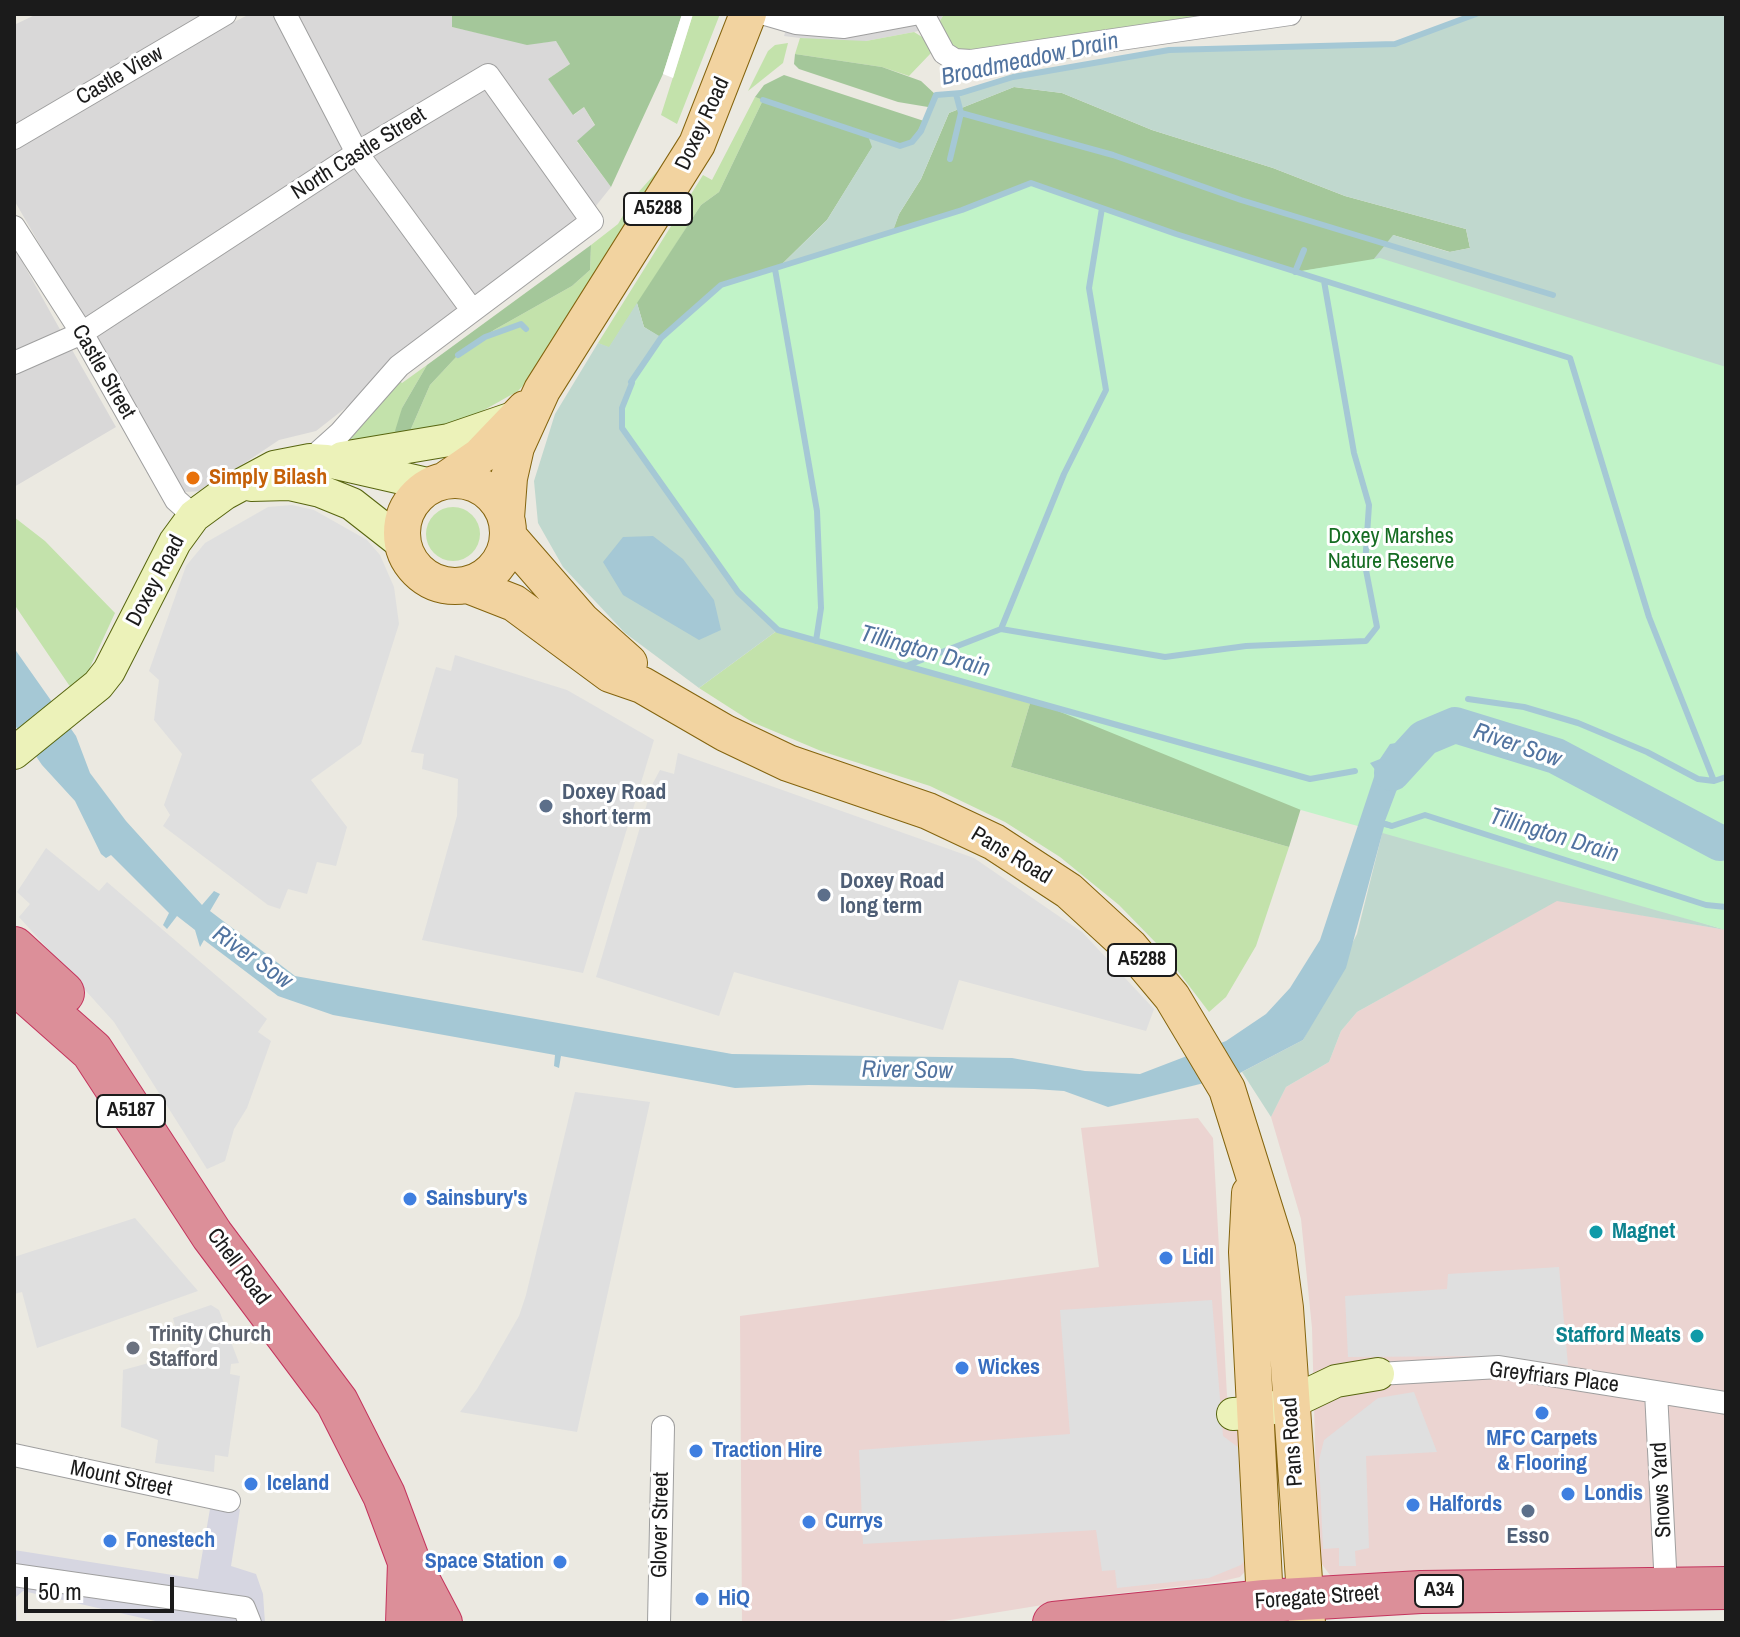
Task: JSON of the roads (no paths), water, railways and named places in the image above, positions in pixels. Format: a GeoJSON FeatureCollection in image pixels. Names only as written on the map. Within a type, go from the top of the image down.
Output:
{"type":"FeatureCollection","features":[{"type":"Feature","properties":{"kind":"highway","name":"Chell Road"},"geometry":{"type":"LineString","coordinates":[[14,948],[64,995],[78,1016],[92,1051],[212,1235],[337,1402],[384,1495],[409,1562],[407,1623]]}},
{"type":"Feature","properties":{"kind":"highway","name":"Chell Road"},"geometry":{"type":"LineString","coordinates":[[14,982],[92,1051]]}},
{"type":"Feature","properties":{"kind":"highway","name":"A5187"},"geometry":{"type":"LineString","coordinates":[[409,1562],[441,1623]]}},
{"type":"Feature","properties":{"kind":"highway","name":"Foregate Street"},"geometry":{"type":"LineString","coordinates":[[1054,1623],[1306,1611],[1421,1592],[1726,1588]]}},
{"type":"Feature","properties":{"kind":"highway","name":"Foregate Street"},"geometry":{"type":"LineString","coordinates":[[1389,1623],[1572,1609],[1726,1612]]}},
{"type":"Feature","properties":{"kind":"main road","name":"Doxey Road"},"geometry":{"type":"LineString","coordinates":[[438,483],[480,456],[531,403],[697,144],[748,14]]}},
{"type":"Feature","properties":{"kind":"main road","name":"Doxey Road"},"geometry":{"type":"LineString","coordinates":[[507,527],[509,478],[531,403]]}},
{"type":"Feature","properties":{"kind":"main road","name":"A5288"},"geometry":{"type":"LineString","coordinates":[[460,480],[483,488],[500,504],[507,527],[496,567],[468,585],[443,585],[427,579],[414,567],[403,544],[402,526],[407,509],[417,495],[438,483],[460,480]]}},
{"type":"Feature","properties":{"kind":"main road","name":"Pans Road"},"geometry":{"type":"LineString","coordinates":[[507,527],[582,621],[627,659],[642,685]]}},
{"type":"Feature","properties":{"kind":"main road","name":"Pans Road"},"geometry":{"type":"LineString","coordinates":[[468,585],[522,608],[610,674],[642,685],[788,763],[928,811],[994,842],[1069,891],[1130,947],[1172,997],[1227,1089],[1240,1122],[1277,1249],[1306,1611]]}},
{"type":"Feature","properties":{"kind":"main road","name":"Pans Road"},"geometry":{"type":"LineString","coordinates":[[1252,1170],[1244,1414],[1263,1612]]}},
{"type":"Feature","properties":{"kind":"street","name":"Castle View"},"geometry":{"type":"LineString","coordinates":[[14,138],[225,14]]}},
{"type":"Feature","properties":{"kind":"street"},"geometry":{"type":"LineString","coordinates":[[285,14],[357,153],[472,310],[399,366],[326,451]]}},
{"type":"Feature","properties":{"kind":"street"},"geometry":{"type":"LineString","coordinates":[[765,14],[796,23],[844,27],[914,14]]}},
{"type":"Feature","properties":{"kind":"street"},"geometry":{"type":"LineString","coordinates":[[923,14],[944,53],[955,60],[971,61],[1290,14]]}},
{"type":"Feature","properties":{"kind":"street","name":"North Castle Street"},"geometry":{"type":"LineString","coordinates":[[14,363],[82,333],[357,153],[488,75],[592,221],[472,310]]}},
{"type":"Feature","properties":{"kind":"street","name":"Castle Street"},"geometry":{"type":"LineString","coordinates":[[14,227],[82,333],[176,500],[194,516]]}},
{"type":"Feature","properties":{"kind":"street"},"geometry":{"type":"LineString","coordinates":[[326,451],[449,440],[531,403]]}},
{"type":"Feature","properties":{"kind":"street","name":"Doxey Road"},"geometry":{"type":"LineString","coordinates":[[18,749],[88,696],[109,671],[175,542],[194,516],[274,467],[326,451],[438,483]]}},
{"type":"Feature","properties":{"kind":"street"},"geometry":{"type":"LineString","coordinates":[[244,485],[289,484],[320,491],[352,504],[403,544]]}},
{"type":"Feature","properties":{"kind":"street","name":"Greyfriars Place"},"geometry":{"type":"LineString","coordinates":[[1244,1414],[1290,1403],[1336,1381],[1378,1374],[1499,1367],[1726,1403]]}},
{"type":"Feature","properties":{"kind":"street","name":"Snows Yard"},"geometry":{"type":"LineString","coordinates":[[1656,1392],[1666,1587]]}},
{"type":"Feature","properties":{"kind":"street","name":"Glover Street"},"geometry":{"type":"LineString","coordinates":[[659,1623],[663,1427]]}},
{"type":"Feature","properties":{"kind":"street","name":"Mount Street"},"geometry":{"type":"LineString","coordinates":[[14,1455],[229,1501]]}},
{"type":"Feature","properties":{"kind":"street"},"geometry":{"type":"LineString","coordinates":[[14,1575],[247,1615]]}},
{"type":"Feature","properties":{"kind":"water"},"geometry":{"type":"Polygon","coordinates":[[[653,536],[683,559],[714,600],[721,630],[699,640],[623,595],[603,562],[623,537],[653,536]]]}},
{"type":"Feature","properties":{"kind":"water"},"geometry":{"type":"Polygon","coordinates":[[[14,648],[76,736],[90,773],[126,821],[202,905],[214,891],[220,894],[210,911],[295,976],[732,1054],[1012,1058],[1085,1071],[1140,1074],[1226,1041],[1266,1014],[1290,988],[1320,940],[1376,771],[1370,763],[1380,759],[1390,744],[1424,738],[1418,766],[1399,784],[1385,821],[1394,824],[1392,829],[1384,827],[1346,968],[1303,1040],[1236,1075],[1108,1107],[1064,1091],[1034,1089],[809,1085],[735,1088],[561,1056],[559,1068],[554,1066],[555,1055],[333,1015],[278,996],[204,940],[200,947],[195,930],[177,916],[167,929],[163,925],[169,913],[111,855],[106,858],[101,854],[75,801],[42,765],[14,724],[14,648]]]}},
{"type":"Feature","properties":{"kind":"waterway","name":"Broadmeadow Drain"},"geometry":{"type":"LineString","coordinates":[[763,100],[900,146],[912,142],[921,131],[936,95],[961,93],[1013,77],[1169,50],[1395,44],[1476,14]]}},
{"type":"Feature","properties":{"kind":"waterway"},"geometry":{"type":"LineString","coordinates":[[956,94],[961,113],[1113,155],[1241,200],[1553,295]]}},
{"type":"Feature","properties":{"kind":"waterway"},"geometry":{"type":"LineString","coordinates":[[950,159],[961,113]]}},
{"type":"Feature","properties":{"kind":"waterway"},"geometry":{"type":"LineString","coordinates":[[631,382],[661,338],[721,285],[962,210],[1031,183],[1176,234],[1570,358],[1649,617],[1714,781]]}},
{"type":"Feature","properties":{"kind":"waterway"},"geometry":{"type":"LineString","coordinates":[[906,666],[1001,629],[1064,474],[1106,390],[1089,288],[1102,208]]}},
{"type":"Feature","properties":{"kind":"waterway"},"geometry":{"type":"LineString","coordinates":[[1295,272],[1304,250]]}},
{"type":"Feature","properties":{"kind":"waterway"},"geometry":{"type":"LineString","coordinates":[[775,269],[817,511],[821,608],[816,641]]}},
{"type":"Feature","properties":{"kind":"waterway"},"geometry":{"type":"LineString","coordinates":[[1001,629],[1165,657],[1246,646],[1366,641],[1377,627],[1365,565],[1369,505],[1354,453],[1324,281]]}},
{"type":"Feature","properties":{"kind":"waterway","name":"Tillington Drain"},"geometry":{"type":"LineString","coordinates":[[458,355],[485,337],[521,324],[526,329]]}},
{"type":"Feature","properties":{"kind":"waterway","name":"Tillington Drain"},"geometry":{"type":"LineString","coordinates":[[632,383],[622,408],[622,428],[738,592],[778,630],[1310,779],[1355,771]]}},
{"type":"Feature","properties":{"kind":"waterway"},"geometry":{"type":"LineString","coordinates":[[1468,699],[1524,707],[1578,723],[1647,752],[1698,779],[1714,781],[1726,777]]}},
{"type":"Feature","properties":{"kind":"waterway","name":"River Sow"},"geometry":{"type":"LineString","coordinates":[[1392,773],[1424,738],[1455,725],[1556,756],[1720,843],[1726,842]]}},
{"type":"Feature","properties":{"kind":"waterway","name":"Tillington Drain"},"geometry":{"type":"LineString","coordinates":[[1386,824],[1392,826],[1425,815],[1706,905],[1726,907]]}},
{"type":"Feature","properties":{"kind":"place","name":"Simply Bilash"},"geometry":{"type":"Point","coordinates":[193,478]}},
{"type":"Feature","properties":{"kind":"place","name":"Doxey Road short term"},"geometry":{"type":"Point","coordinates":[546,806]}},
{"type":"Feature","properties":{"kind":"place","name":"Doxey Road long term"},"geometry":{"type":"Point","coordinates":[824,895]}},
{"type":"Feature","properties":{"kind":"place","name":"Sainsbury's"},"geometry":{"type":"Point","coordinates":[410,1199]}},
{"type":"Feature","properties":{"kind":"place","name":"Magnet"},"geometry":{"type":"Point","coordinates":[1596,1232]}},
{"type":"Feature","properties":{"kind":"place","name":"Lidl"},"geometry":{"type":"Point","coordinates":[1166,1258]}},
{"type":"Feature","properties":{"kind":"place","name":"Stafford Meats"},"geometry":{"type":"Point","coordinates":[1697,1336]}},
{"type":"Feature","properties":{"kind":"place","name":"Trinity Church Stafford"},"geometry":{"type":"Point","coordinates":[133,1348]}},
{"type":"Feature","properties":{"kind":"place","name":"Wickes"},"geometry":{"type":"Point","coordinates":[962,1368]}},
{"type":"Feature","properties":{"kind":"place","name":"MFC Carpets & Flooring"},"geometry":{"type":"Point","coordinates":[1542,1413]}},
{"type":"Feature","properties":{"kind":"place","name":"Traction Hire"},"geometry":{"type":"Point","coordinates":[696,1451]}},
{"type":"Feature","properties":{"kind":"place","name":"Iceland"},"geometry":{"type":"Point","coordinates":[251,1484]}},
{"type":"Feature","properties":{"kind":"place","name":"Londis"},"geometry":{"type":"Point","coordinates":[1568,1494]}},
{"type":"Feature","properties":{"kind":"place","name":"Halfords"},"geometry":{"type":"Point","coordinates":[1413,1505]}},
{"type":"Feature","properties":{"kind":"place","name":"Esso"},"geometry":{"type":"Point","coordinates":[1528,1511]}},
{"type":"Feature","properties":{"kind":"place","name":"Currys"},"geometry":{"type":"Point","coordinates":[809,1522]}},
{"type":"Feature","properties":{"kind":"place","name":"Fonestech"},"geometry":{"type":"Point","coordinates":[110,1541]}},
{"type":"Feature","properties":{"kind":"place","name":"Space Station"},"geometry":{"type":"Point","coordinates":[560,1562]}},
{"type":"Feature","properties":{"kind":"place","name":"HiQ"},"geometry":{"type":"Point","coordinates":[702,1599]}},
{"type":"Feature","properties":{"kind":"park label","name":"Doxey Marshes Nature Reserve"},"geometry":{"type":"Point","coordinates":[1391,550]}}]}
